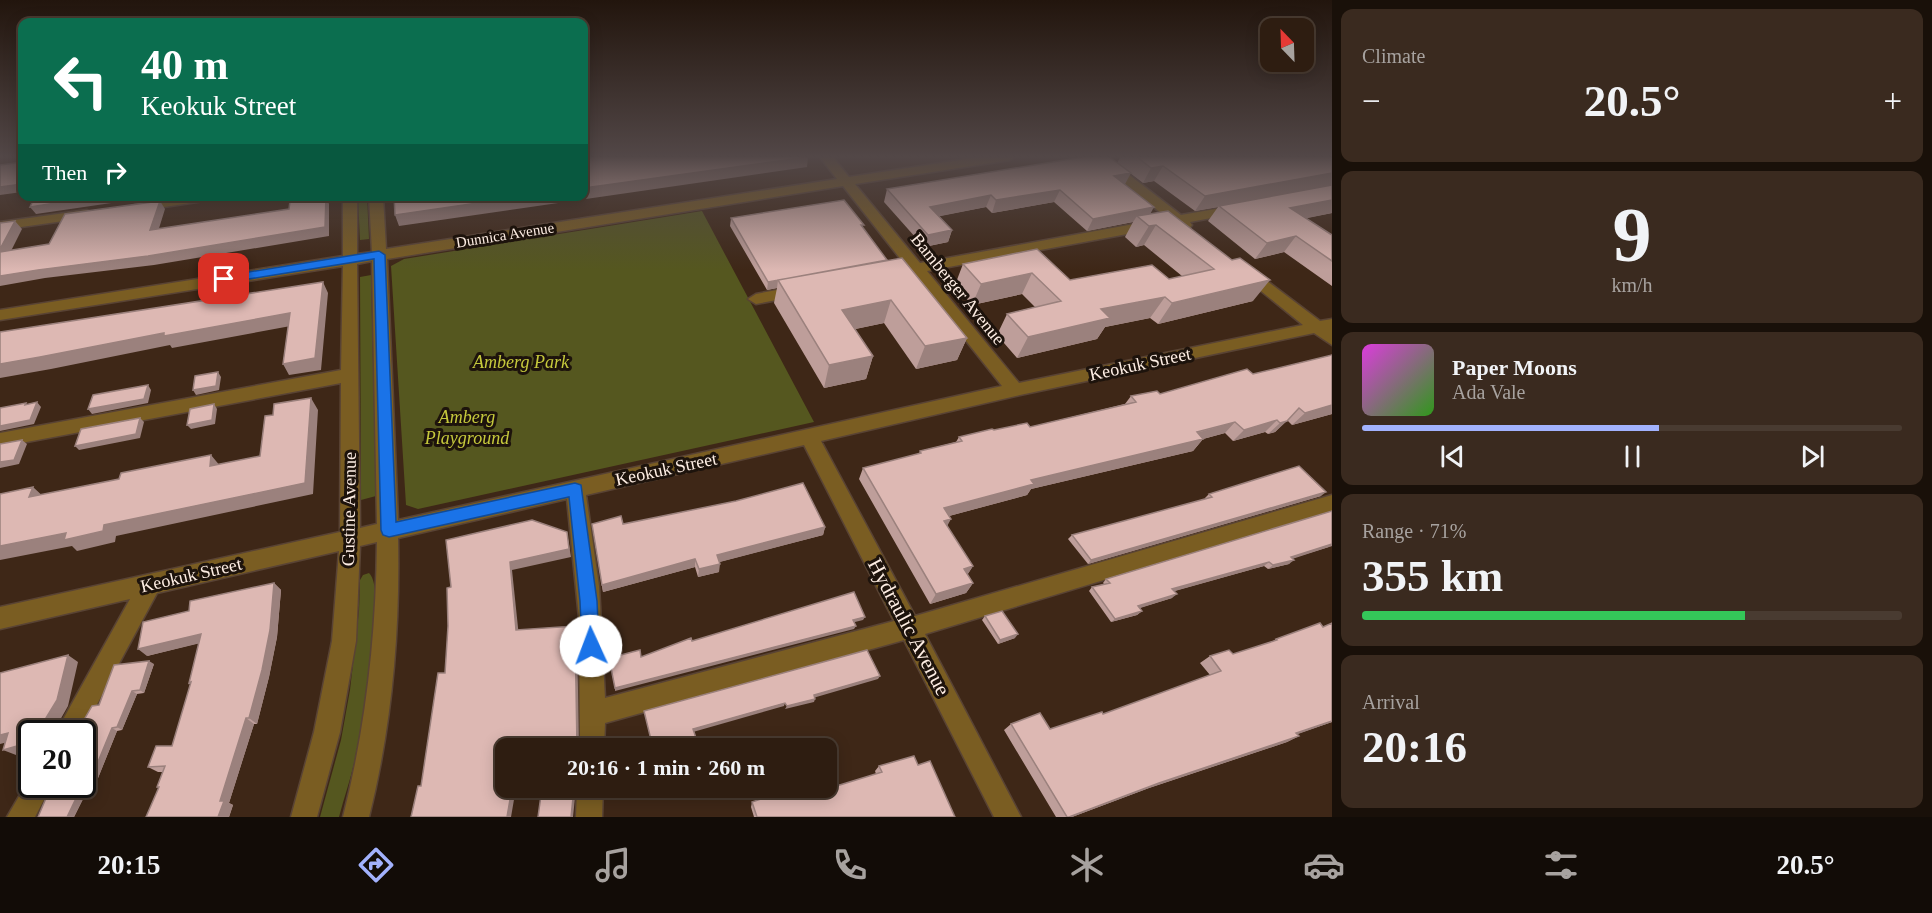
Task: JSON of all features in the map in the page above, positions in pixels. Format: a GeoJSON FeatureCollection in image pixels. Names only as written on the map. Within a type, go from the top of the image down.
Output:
{"type":"FeatureCollection","features":[{"type":"Feature","properties":{"kind":"street","name":"Dunnica Avenue"},"geometry":{"type":"LineString","coordinates":[[0,315],[768,194]]}},
{"type":"Feature","properties":{"kind":"street","name":"Bamberger Avenue"},"geometry":{"type":"LineString","coordinates":[[856,194],[1015,390]]}},
{"type":"Feature","properties":{"kind":"street"},"geometry":{"type":"LineString","coordinates":[[1146,194],[1198,234]]}},
{"type":"Feature","properties":{"kind":"street"},"geometry":{"type":"LineString","coordinates":[[129,208],[176,201]]}},
{"type":"Feature","properties":{"kind":"street","name":"Gustine Avenue"},"geometry":{"type":"LineString","coordinates":[[304,817],[327,732],[344,641],[350,539],[351,201]]}},
{"type":"Feature","properties":{"kind":"street","name":"Gustine Avenue"},"geometry":{"type":"LineString","coordinates":[[356,817],[379,709],[388,612],[389,530],[376,201]]}},
{"type":"Feature","properties":{"kind":"street"},"geometry":{"type":"LineString","coordinates":[[876,276],[1252,207]]}},
{"type":"Feature","properties":{"kind":"street"},"geometry":{"type":"LineString","coordinates":[[0,226],[105,211]]}},
{"type":"Feature","properties":{"kind":"street"},"geometry":{"type":"LineString","coordinates":[[1235,263],[1327,330]]}},
{"type":"Feature","properties":{"kind":"street"},"geometry":{"type":"LineString","coordinates":[[756,299],[810,289]]}},
{"type":"Feature","properties":{"kind":"street","name":"Keokuk Street"},"geometry":{"type":"LineString","coordinates":[[0,618],[810,438],[1015,390],[1327,330]]}},
{"type":"Feature","properties":{"kind":"street"},"geometry":{"type":"LineString","coordinates":[[0,440],[350,375]]}},
{"type":"Feature","properties":{"kind":"street","name":"Hydraulic Avenue"},"geometry":{"type":"LineString","coordinates":[[810,438],[1008,817]]}},
{"type":"Feature","properties":{"kind":"street"},"geometry":{"type":"LineString","coordinates":[[575,489],[589,601],[592,738]]}},
{"type":"Feature","properties":{"kind":"street"},"geometry":{"type":"LineString","coordinates":[[593,714],[909,628],[1332,503]]}},
{"type":"Feature","properties":{"kind":"street"},"geometry":{"type":"LineString","coordinates":[[75,720],[150,585]]}},
{"type":"Feature","properties":{"kind":"street"},"geometry":{"type":"LineString","coordinates":[[20,817],[31,798]]}},
{"type":"Feature","properties":{"kind":"street"},"geometry":{"type":"LineString","coordinates":[[589,817],[590,798]]}},
{"type":"Feature","properties":{"kind":"green space"},"geometry":{"type":"Polygon","coordinates":[[[358,201],[367,201],[369,239],[360,240],[358,201]]]}},
{"type":"Feature","properties":{"kind":"green space","name":"Amberg Park"},"geometry":{"type":"Polygon","coordinates":[[[702,211],[814,422],[418,509],[406,505],[391,266],[404,259],[702,211]]]}},
{"type":"Feature","properties":{"kind":"green space"},"geometry":{"type":"Polygon","coordinates":[[[371,275],[376,496],[361,500],[360,277],[371,275]]]}},
{"type":"Feature","properties":{"kind":"green space"},"geometry":{"type":"Polygon","coordinates":[[[369,573],[374,584],[375,631],[355,759],[339,817],[320,817],[341,740],[350,690],[359,611],[360,580],[363,575],[369,573]]]}},
{"type":"Feature","properties":{"kind":"building"},"geometry":{"type":"Polygon","coordinates":[[[892,194],[1034,194],[996,200],[991,195],[930,207],[952,230],[928,235],[892,194]]]}},
{"type":"Feature","properties":{"kind":"building"},"geometry":{"type":"Polygon","coordinates":[[[1065,194],[1137,194],[1154,207],[1093,219],[1065,194]]]}},
{"type":"Feature","properties":{"kind":"building"},"geometry":{"type":"Polygon","coordinates":[[[1283,194],[1332,194],[1332,200],[1290,208],[1332,235],[1332,261],[1296,236],[1267,243],[1219,206],[1283,194]]]}},
{"type":"Feature","properties":{"kind":"building"},"geometry":{"type":"Polygon","coordinates":[[[844,200],[887,260],[768,282],[731,218],[844,200]]]}},
{"type":"Feature","properties":{"kind":"building"},"geometry":{"type":"Polygon","coordinates":[[[33,201],[68,201],[30,207],[33,201]]]}},
{"type":"Feature","properties":{"kind":"building"},"geometry":{"type":"Polygon","coordinates":[[[160,201],[150,230],[289,209],[290,201],[326,201],[325,227],[148,256],[0,276],[0,252],[49,244],[65,214],[160,201]]]}},
{"type":"Feature","properties":{"kind":"building"},"geometry":{"type":"Polygon","coordinates":[[[394,201],[491,201],[395,215],[394,201]]]}},
{"type":"Feature","properties":{"kind":"building"},"geometry":{"type":"Polygon","coordinates":[[[1168,211],[1232,260],[1240,258],[1270,280],[1172,303],[1165,297],[1101,309],[1110,318],[1028,337],[1007,314],[1061,301],[1032,273],[981,284],[963,264],[1037,249],[1070,280],[1152,265],[1169,279],[1214,269],[1156,225],[1149,226],[1137,216],[1168,211]]]}},
{"type":"Feature","properties":{"kind":"building"},"geometry":{"type":"Polygon","coordinates":[[[15,221],[0,249],[0,223],[15,221]]]}},
{"type":"Feature","properties":{"kind":"building"},"geometry":{"type":"Polygon","coordinates":[[[902,258],[967,338],[925,346],[891,300],[842,310],[873,356],[829,365],[778,280],[902,258]]]}},
{"type":"Feature","properties":{"kind":"building"},"geometry":{"type":"Polygon","coordinates":[[[323,282],[315,358],[283,364],[290,313],[164,336],[164,333],[0,364],[0,332],[323,282]]]}},
{"type":"Feature","properties":{"kind":"building"},"geometry":{"type":"Polygon","coordinates":[[[1332,355],[1332,405],[1305,413],[1299,408],[1287,421],[1280,423],[1277,420],[1244,430],[1235,422],[1197,432],[1203,439],[1031,480],[1034,484],[944,508],[951,519],[944,521],[973,566],[964,569],[973,583],[936,594],[863,468],[962,441],[959,437],[992,429],[1027,423],[1030,427],[1136,402],[1131,396],[1157,391],[1160,394],[1247,369],[1253,374],[1332,355]]]}},
{"type":"Feature","properties":{"kind":"building"},"geometry":{"type":"Polygon","coordinates":[[[218,372],[216,386],[193,390],[195,376],[218,372]]]}},
{"type":"Feature","properties":{"kind":"building"},"geometry":{"type":"Polygon","coordinates":[[[148,385],[144,399],[88,409],[93,395],[148,385]]]}},
{"type":"Feature","properties":{"kind":"building"},"geometry":{"type":"Polygon","coordinates":[[[311,398],[305,483],[104,525],[103,531],[64,540],[66,533],[0,546],[0,494],[33,487],[29,497],[119,479],[121,473],[211,455],[210,466],[260,456],[265,416],[273,415],[274,404],[311,398]]]}},
{"type":"Feature","properties":{"kind":"building"},"geometry":{"type":"Polygon","coordinates":[[[37,402],[30,420],[0,426],[0,408],[37,402]]]}},
{"type":"Feature","properties":{"kind":"building"},"geometry":{"type":"Polygon","coordinates":[[[214,404],[212,420],[187,425],[190,409],[214,404]]]}},
{"type":"Feature","properties":{"kind":"building"},"geometry":{"type":"Polygon","coordinates":[[[140,418],[136,434],[75,446],[81,429],[140,418]]]}},
{"type":"Feature","properties":{"kind":"building"},"geometry":{"type":"Polygon","coordinates":[[[22,440],[14,460],[0,462],[0,444],[22,440]]]}},
{"type":"Feature","properties":{"kind":"building"},"geometry":{"type":"Polygon","coordinates":[[[1299,466],[1326,492],[1091,560],[1072,535],[1212,497],[1209,494],[1299,466]]]}},
{"type":"Feature","properties":{"kind":"building"},"geometry":{"type":"Polygon","coordinates":[[[803,483],[825,527],[717,555],[720,564],[699,569],[695,559],[602,585],[592,524],[621,516],[623,524],[736,501],[803,483]]]}},
{"type":"Feature","properties":{"kind":"building"},"geometry":{"type":"Polygon","coordinates":[[[1332,511],[1332,544],[1291,557],[1294,560],[1273,565],[1269,562],[1172,589],[1177,594],[1138,606],[1142,611],[1115,619],[1092,587],[1110,583],[1106,579],[1332,511]]]}},
{"type":"Feature","properties":{"kind":"building"},"geometry":{"type":"Polygon","coordinates":[[[532,520],[567,532],[569,549],[510,562],[516,630],[575,626],[577,738],[495,738],[495,798],[510,798],[507,817],[411,817],[418,786],[421,786],[438,673],[445,673],[448,626],[447,588],[451,587],[446,540],[532,520]]]}},
{"type":"Feature","properties":{"kind":"building"},"geometry":{"type":"Polygon","coordinates":[[[274,583],[270,630],[262,670],[249,718],[246,718],[220,801],[224,801],[218,817],[146,817],[165,766],[148,767],[156,746],[172,746],[191,682],[189,683],[201,634],[138,649],[143,622],[189,611],[190,601],[274,583]]]}},
{"type":"Feature","properties":{"kind":"building"},"geometry":{"type":"Polygon","coordinates":[[[854,592],[865,617],[853,620],[856,626],[615,688],[609,658],[640,650],[641,657],[691,638],[692,641],[854,592]]]}},
{"type":"Feature","properties":{"kind":"building"},"geometry":{"type":"Polygon","coordinates":[[[1002,611],[1018,634],[1000,640],[985,616],[1002,611]]]}},
{"type":"Feature","properties":{"kind":"building"},"geometry":{"type":"Polygon","coordinates":[[[1320,623],[1323,627],[1332,623],[1332,721],[1296,733],[1299,736],[1159,783],[1069,817],[1011,724],[1040,713],[1050,729],[1102,712],[1103,714],[1221,671],[1210,656],[1229,650],[1233,654],[1320,623]]]}},
{"type":"Feature","properties":{"kind":"building"},"geometry":{"type":"Polygon","coordinates":[[[867,650],[880,676],[814,695],[815,699],[787,706],[785,703],[693,729],[696,738],[651,738],[644,711],[867,650]]]}},
{"type":"Feature","properties":{"kind":"building"},"geometry":{"type":"Polygon","coordinates":[[[68,655],[57,700],[45,720],[18,720],[18,746],[3,750],[8,733],[0,735],[0,673],[68,655]]]}},
{"type":"Feature","properties":{"kind":"building"},"geometry":{"type":"Polygon","coordinates":[[[149,661],[140,690],[132,691],[117,727],[112,728],[96,767],[96,720],[84,720],[92,706],[99,705],[114,665],[149,661]]]}},
{"type":"Feature","properties":{"kind":"building"},"geometry":{"type":"Polygon","coordinates":[[[914,756],[918,765],[930,761],[955,817],[757,817],[752,802],[764,798],[837,798],[837,786],[882,772],[879,766],[914,756]]]}},
{"type":"Feature","properties":{"kind":"building"},"geometry":{"type":"Polygon","coordinates":[[[46,798],[76,798],[67,817],[38,817],[46,798]]]}},
{"type":"Feature","properties":{"kind":"building"},"geometry":{"type":"Polygon","coordinates":[[[541,798],[573,798],[571,817],[538,817],[541,798]]]}},
{"type":"Feature","properties":{"kind":"route"},"geometry":{"type":"LineString","coordinates":[[224,279],[379,255],[389,530],[575,489],[580,513],[589,601],[591,646]]}},
{"type":"Feature","properties":{"kind":"park label","name":"Amberg Playground"},"geometry":{"type":"Point","coordinates":[467,427]}}]}
